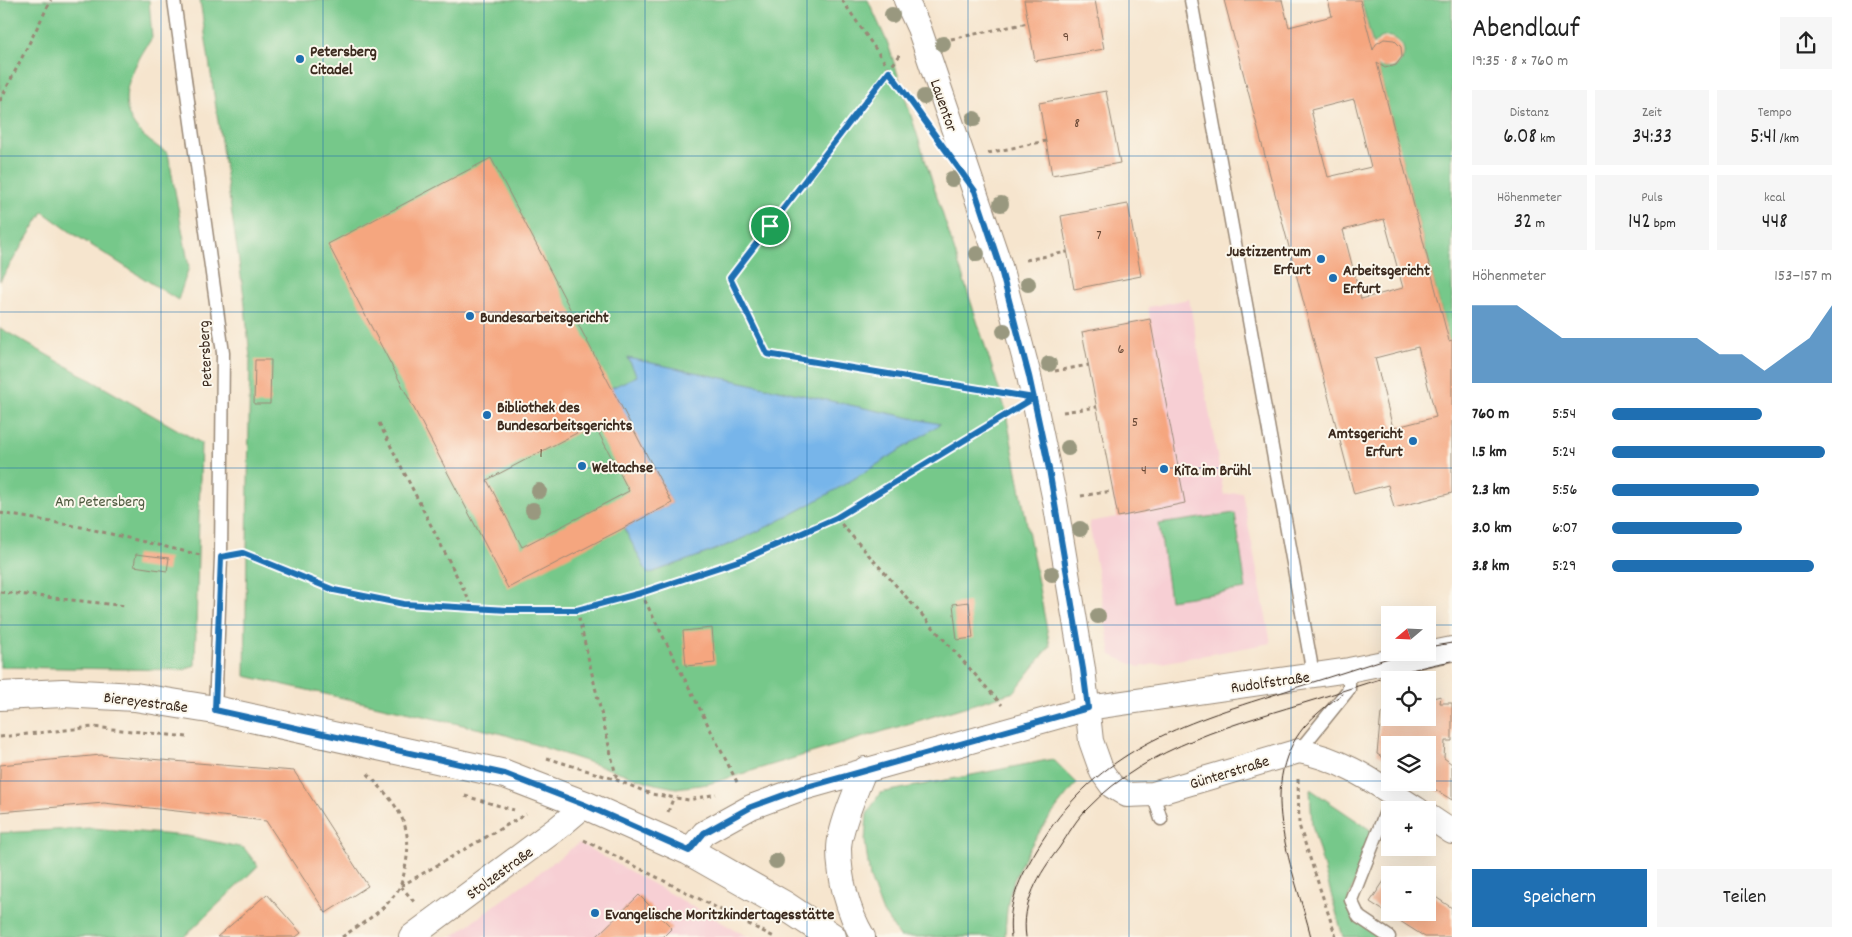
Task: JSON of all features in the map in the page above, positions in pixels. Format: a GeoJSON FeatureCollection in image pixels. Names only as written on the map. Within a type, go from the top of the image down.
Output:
{"type":"FeatureCollection","features":[{"type":"Feature","properties":{"kind":"main road","name":"Biereyestraße"},"geometry":{"type":"LineString","coordinates":[[0,696],[62,693],[135,698],[215,710],[505,774],[585,805],[689,851],[784,905],[832,937]]}},
{"type":"Feature","properties":{"kind":"street","name":"Lauentor"},"geometry":{"type":"LineString","coordinates":[[906,0],[924,44],[1000,266],[1034,396],[1055,501],[1088,708]]}},
{"type":"Feature","properties":{"kind":"street","name":"Rudolfstraße"},"geometry":{"type":"LineString","coordinates":[[689,851],[704,833],[751,807],[865,769],[1088,708],[1349,670],[1452,649]]}},
{"type":"Feature","properties":{"kind":"street","name":"Günterstraße"},"geometry":{"type":"LineString","coordinates":[[1088,708],[1091,741],[1102,772],[1112,786],[1127,795],[1153,794],[1299,751],[1320,754],[1343,763],[1404,801]]}},
{"type":"Feature","properties":{"kind":"street"},"geometry":{"type":"LineString","coordinates":[[863,937],[851,917],[838,848],[850,805],[865,769]]}},
{"type":"Feature","properties":{"kind":"street","name":"Stolzestraße"},"geometry":{"type":"LineString","coordinates":[[411,937],[560,827],[585,805]]}},
{"type":"Feature","properties":{"kind":"street"},"geometry":{"type":"LineString","coordinates":[[1436,821],[1452,832]]}},
{"type":"Feature","properties":{"kind":"lane","name":"Petersberg"},"geometry":{"type":"LineString","coordinates":[[174,0],[223,353],[221,557],[215,710]]}},
{"type":"Feature","properties":{"kind":"lane"},"geometry":{"type":"LineString","coordinates":[[1191,0],[1313,674]]}},
{"type":"Feature","properties":{"kind":"lane"},"geometry":{"type":"LineString","coordinates":[[1299,751],[1349,689],[1349,670]]}},
{"type":"Feature","properties":{"kind":"lane"},"geometry":{"type":"LineString","coordinates":[[1153,794],[1162,819]]}},
{"type":"Feature","properties":{"kind":"lane"},"geometry":{"type":"LineString","coordinates":[[1389,937],[1359,917],[1351,900],[1393,794]]}},
{"type":"Feature","properties":{"kind":"path"},"geometry":{"type":"LineString","coordinates":[[0,101],[51,0]]}},
{"type":"Feature","properties":{"kind":"path"},"geometry":{"type":"LineString","coordinates":[[842,0],[923,119]]}},
{"type":"Feature","properties":{"kind":"path"},"geometry":{"type":"LineString","coordinates":[[924,44],[1028,23]]}},
{"type":"Feature","properties":{"kind":"path"},"geometry":{"type":"LineString","coordinates":[[889,71],[730,278],[767,354],[1097,407]]}},
{"type":"Feature","properties":{"kind":"path"},"geometry":{"type":"LineString","coordinates":[[963,158],[1046,141]]}},
{"type":"Feature","properties":{"kind":"path"},"geometry":{"type":"LineString","coordinates":[[1000,266],[1067,252]]}},
{"type":"Feature","properties":{"kind":"path"},"geometry":{"type":"LineString","coordinates":[[0,513],[81,527],[198,555],[221,557],[243,553],[334,590],[404,604],[474,609],[577,610],[641,593],[744,559],[836,518],[1034,396],[1089,365]]}},
{"type":"Feature","properties":{"kind":"path"},"geometry":{"type":"LineString","coordinates":[[379,423],[474,609]]}},
{"type":"Feature","properties":{"kind":"path"},"geometry":{"type":"LineString","coordinates":[[1055,501],[1112,491]]}},
{"type":"Feature","properties":{"kind":"path"},"geometry":{"type":"LineString","coordinates":[[836,518],[1021,727]]}},
{"type":"Feature","properties":{"kind":"path"},"geometry":{"type":"LineString","coordinates":[[0,592],[126,606]]}},
{"type":"Feature","properties":{"kind":"path"},"geometry":{"type":"LineString","coordinates":[[641,593],[751,807]]}},
{"type":"Feature","properties":{"kind":"path"},"geometry":{"type":"LineString","coordinates":[[577,610],[617,780]]}},
{"type":"Feature","properties":{"kind":"path"},"geometry":{"type":"LineString","coordinates":[[0,737],[93,728],[189,737]]}},
{"type":"Feature","properties":{"kind":"path"},"geometry":{"type":"LineString","coordinates":[[1299,751],[1297,793],[1299,825],[1336,937]]}},
{"type":"Feature","properties":{"kind":"path"},"geometry":{"type":"LineString","coordinates":[[362,768],[390,797],[402,815],[409,836],[409,854],[401,886]]}},
{"type":"Feature","properties":{"kind":"path"},"geometry":{"type":"LineString","coordinates":[[342,937],[378,912],[401,886],[526,814]]}},
{"type":"Feature","properties":{"kind":"path"},"geometry":{"type":"LineString","coordinates":[[560,827],[774,937]]}},
{"type":"Feature","properties":{"kind":"shaded area","name":"KiTa im Brühl"},"geometry":{"type":"Polygon","coordinates":[[[1189,299],[1224,495],[1242,492],[1271,643],[1139,667],[1111,655],[1089,522],[1117,517],[1082,332],[1150,319],[1148,307],[1189,299]]]}},
{"type":"Feature","properties":{"kind":"shaded area","name":"Evangelische Moritzkindertagesstätte"},"geometry":{"type":"Polygon","coordinates":[[[579,843],[748,937],[452,937],[579,843]]]}},
{"type":"Feature","properties":{"kind":"green space"},"geometry":{"type":"Polygon","coordinates":[[[0,0],[149,0],[152,38],[133,72],[126,102],[129,115],[137,128],[150,141],[168,153],[189,267],[178,300],[72,233],[43,212],[0,281],[0,0]]]}},
{"type":"Feature","properties":{"kind":"green space"},"geometry":{"type":"Polygon","coordinates":[[[200,0],[868,0],[888,44],[1005,408],[1050,646],[1014,692],[708,784],[676,788],[655,784],[503,734],[245,676],[250,357],[244,296],[200,0]]]}},
{"type":"Feature","properties":{"kind":"green space"},"geometry":{"type":"Polygon","coordinates":[[[1361,0],[1452,0],[1452,340],[1449,341],[1378,67],[1392,69],[1400,62],[1404,55],[1403,48],[1400,42],[1394,38],[1387,37],[1380,39],[1373,45],[1361,0]]]}},
{"type":"Feature","properties":{"kind":"green space","name":"Am Petersberg"},"geometry":{"type":"Polygon","coordinates":[[[0,328],[201,443],[195,665],[184,670],[0,667],[0,328]]]}},
{"type":"Feature","properties":{"kind":"green space"},"geometry":{"type":"Polygon","coordinates":[[[1235,513],[1246,589],[1170,600],[1159,524],[1235,513]]]}},
{"type":"Feature","properties":{"kind":"green space"},"geometry":{"type":"Polygon","coordinates":[[[1053,759],[1077,783],[1041,829],[1026,854],[1010,894],[1005,937],[900,937],[882,911],[870,878],[865,841],[867,814],[880,793],[1053,759]]]}},
{"type":"Feature","properties":{"kind":"green space"},"geometry":{"type":"Polygon","coordinates":[[[1310,789],[1372,831],[1348,900],[1384,937],[1343,937],[1312,825],[1310,789]]]}},
{"type":"Feature","properties":{"kind":"green space"},"geometry":{"type":"Polygon","coordinates":[[[91,828],[187,836],[244,848],[258,866],[184,937],[0,937],[0,833],[91,828]]]}},
{"type":"Feature","properties":{"kind":"water"},"geometry":{"type":"Polygon","coordinates":[[[628,358],[940,424],[864,473],[785,518],[730,544],[648,574],[624,528],[672,503],[611,388],[637,376],[628,358]]]}},
{"type":"Feature","properties":{"kind":"building"},"geometry":{"type":"Polygon","coordinates":[[[1024,0],[1095,0],[1104,49],[1035,61],[1024,0]]]}},
{"type":"Feature","properties":{"kind":"building","name":"Justizzentrum Erfurt"},"geometry":{"type":"Polygon","coordinates":[[[1224,0],[1282,0],[1289,27],[1332,16],[1328,0],[1360,0],[1373,50],[1376,44],[1384,39],[1394,40],[1401,47],[1402,57],[1396,65],[1385,68],[1377,63],[1449,341],[1452,340],[1452,493],[1394,508],[1388,485],[1354,494],[1224,0]],[[1354,99],[1311,110],[1328,177],[1371,167],[1354,99]],[[1384,219],[1343,230],[1361,299],[1403,288],[1384,219]],[[1418,347],[1375,358],[1393,428],[1436,417],[1418,347]]]}},
{"type":"Feature","properties":{"kind":"building"},"geometry":{"type":"Polygon","coordinates":[[[1106,91],[1120,163],[1052,175],[1039,103],[1106,91]]]}},
{"type":"Feature","properties":{"kind":"building","name":"Bundesarbeitsgericht"},"geometry":{"type":"Polygon","coordinates":[[[491,158],[672,503],[508,588],[328,244],[491,158]],[[594,424],[487,480],[522,547],[629,491],[594,424]]]}},
{"type":"Feature","properties":{"kind":"building"},"geometry":{"type":"Polygon","coordinates":[[[1128,204],[1141,276],[1074,289],[1061,216],[1128,204]]]}},
{"type":"Feature","properties":{"kind":"building"},"geometry":{"type":"Polygon","coordinates":[[[1150,319],[1185,503],[1118,517],[1082,332],[1150,319]]]}},
{"type":"Feature","properties":{"kind":"building"},"geometry":{"type":"Polygon","coordinates":[[[255,360],[271,360],[270,404],[254,404],[255,360]]]}},
{"type":"Feature","properties":{"kind":"building"},"geometry":{"type":"Polygon","coordinates":[[[136,554],[169,558],[167,571],[134,566],[136,554]]]}},
{"type":"Feature","properties":{"kind":"building"},"geometry":{"type":"Polygon","coordinates":[[[969,602],[973,638],[957,640],[953,604],[969,602]]]}},
{"type":"Feature","properties":{"kind":"building"},"geometry":{"type":"Polygon","coordinates":[[[712,628],[715,663],[686,666],[683,631],[712,628]]]}},
{"type":"Feature","properties":{"kind":"building"},"geometry":{"type":"Polygon","coordinates":[[[1441,696],[1440,703],[1452,703],[1452,741],[1445,741],[1444,758],[1452,764],[1452,800],[1436,790],[1436,736],[1381,736],[1381,756],[1377,754],[1381,713],[1381,726],[1436,726],[1436,697],[1441,696]]]}},
{"type":"Feature","properties":{"kind":"building"},"geometry":{"type":"Polygon","coordinates":[[[101,755],[294,771],[368,886],[326,913],[266,821],[104,803],[0,812],[0,765],[101,755]]]}},
{"type":"Feature","properties":{"kind":"building"},"geometry":{"type":"Polygon","coordinates":[[[1381,886],[1381,909],[1370,902],[1381,886]]]}},
{"type":"Feature","properties":{"kind":"building"},"geometry":{"type":"Polygon","coordinates":[[[267,894],[301,933],[296,937],[217,937],[267,894]]]}},
{"type":"Feature","properties":{"kind":"building"},"geometry":{"type":"Polygon","coordinates":[[[639,895],[672,928],[663,937],[596,937],[639,895]]]}},
{"type":"Feature","properties":{"kind":"building"},"geometry":{"type":"Polygon","coordinates":[[[1436,897],[1452,908],[1452,937],[1425,937],[1400,921],[1436,921],[1436,897]]]}},
{"type":"Feature","properties":{"kind":"tram line"},"geometry":{"type":"LineString","coordinates":[[1436,646],[1452,643]]}},
{"type":"Feature","properties":{"kind":"tram line"},"geometry":{"type":"LineString","coordinates":[[1011,937],[1010,924],[1013,901],[1020,880],[1037,849],[1059,817],[1083,790],[1109,767],[1137,749],[1168,733],[1200,720],[1381,660]]}},
{"type":"Feature","properties":{"kind":"tram line"},"geometry":{"type":"LineString","coordinates":[[1026,937],[1025,924],[1029,901],[1033,889],[1045,868],[1084,812],[1112,786],[1138,768],[1166,752],[1225,728],[1384,678],[1452,661]]}},
{"type":"Feature","properties":{"kind":"tram line"},"geometry":{"type":"LineString","coordinates":[[1311,937],[1283,830],[1280,803],[1282,776],[1289,751],[1304,727],[1317,713],[1342,694]]}},
{"type":"Feature","properties":{"kind":"place","name":"Petersberg Citadel"},"geometry":{"type":"Point","coordinates":[300,59]}},
{"type":"Feature","properties":{"kind":"place","name":"Justizzentrum Erfurt"},"geometry":{"type":"Point","coordinates":[1321,259]}},
{"type":"Feature","properties":{"kind":"place","name":"Arbeitsgericht Erfurt"},"geometry":{"type":"Point","coordinates":[1333,278]}},
{"type":"Feature","properties":{"kind":"place","name":"Bundesarbeitsgericht"},"geometry":{"type":"Point","coordinates":[470,316]}},
{"type":"Feature","properties":{"kind":"place","name":"Bibliothek des Bundesarbeitsgerichts"},"geometry":{"type":"Point","coordinates":[487,415]}},
{"type":"Feature","properties":{"kind":"place","name":"Amtsgericht Erfurt"},"geometry":{"type":"Point","coordinates":[1413,441]}},
{"type":"Feature","properties":{"kind":"place","name":"Weltachse"},"geometry":{"type":"Point","coordinates":[582,466]}},
{"type":"Feature","properties":{"kind":"place","name":"KiTa im Brühl"},"geometry":{"type":"Point","coordinates":[1164,469]}},
{"type":"Feature","properties":{"kind":"place","name":"Evangelische Moritzkindertagesstätte"},"geometry":{"type":"Point","coordinates":[595,913]}},
{"type":"Feature","properties":{"kind":"route"},"geometry":{"type":"LineString","coordinates":[[770,226],[730,278],[767,354],[1034,398],[836,518],[744,559],[641,593],[577,610],[474,609],[404,604],[334,590],[243,553],[221,557],[215,710],[505,774],[585,805],[689,851],[704,833],[751,807],[800,789],[865,769],[1088,708],[1049,469],[1038,416],[1034,398],[1029,376],[1000,266],[975,191],[889,71],[770,226]]}}]}
